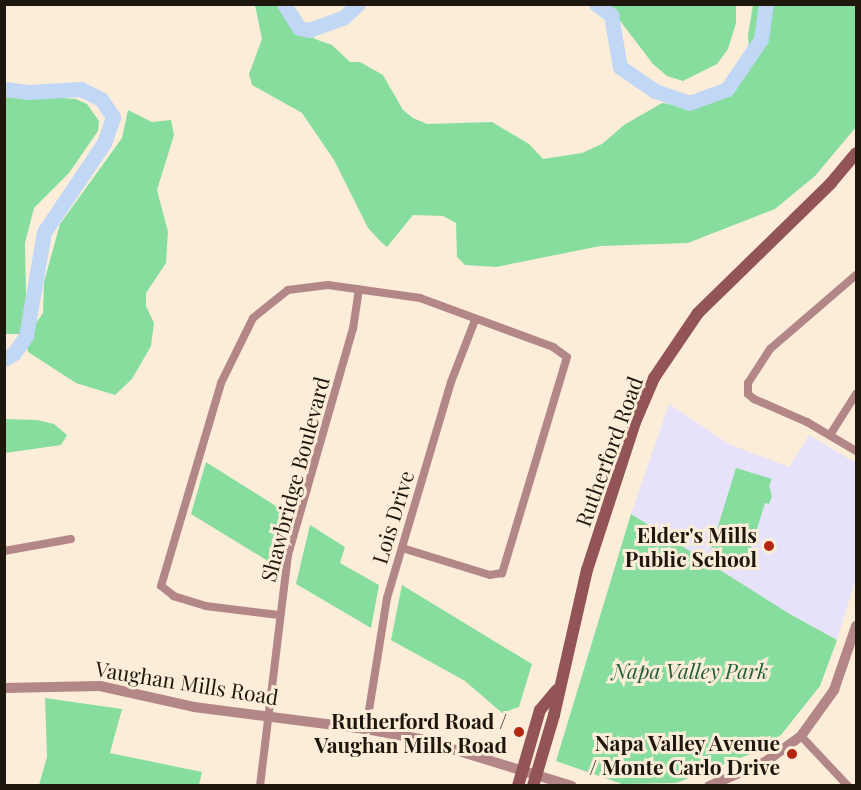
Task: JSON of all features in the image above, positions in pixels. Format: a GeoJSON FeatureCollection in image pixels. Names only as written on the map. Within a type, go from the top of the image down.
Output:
{"type":"FeatureCollection","features":[{"type":"Feature","properties":{"kind":"main road","name":"Rutherford Road"},"geometry":{"type":"LineString","coordinates":[[535,780],[554,715],[557,690],[587,570],[635,422],[654,378],[698,313],[831,183],[856,153]]}},
{"type":"Feature","properties":{"kind":"main road","name":"Rutherford Road"},"geometry":{"type":"LineString","coordinates":[[518,786],[540,710],[557,690]]}},
{"type":"Feature","properties":{"kind":"street"},"geometry":{"type":"LineString","coordinates":[[856,275],[771,349],[748,383],[748,394],[754,399],[830,435],[856,451]]}},
{"type":"Feature","properties":{"kind":"street"},"geometry":{"type":"LineString","coordinates":[[279,615],[194,603],[169,594],[161,586],[221,383],[253,318],[272,300],[295,288],[321,285],[420,298],[553,347],[567,357],[506,567],[498,575],[490,575],[402,548]]}},
{"type":"Feature","properties":{"kind":"street","name":"Shawbridge Boulevard"},"geometry":{"type":"LineString","coordinates":[[260,786],[288,555],[353,329],[359,289]]}},
{"type":"Feature","properties":{"kind":"street","name":"Lois Drive"},"geometry":{"type":"LineString","coordinates":[[366,729],[387,598],[451,382],[475,320]]}},
{"type":"Feature","properties":{"kind":"street"},"geometry":{"type":"LineString","coordinates":[[830,435],[856,394]]}},
{"type":"Feature","properties":{"kind":"street"},"geometry":{"type":"LineString","coordinates":[[4,551],[71,538]]}},
{"type":"Feature","properties":{"kind":"street"},"geometry":{"type":"LineString","coordinates":[[709,786],[765,762],[801,736],[834,690],[856,626]]}},
{"type":"Feature","properties":{"kind":"street","name":"Vaughan Mills Road"},"geometry":{"type":"LineString","coordinates":[[4,688],[89,685],[194,707],[366,729],[420,739],[522,770],[535,780],[572,786]]}},
{"type":"Feature","properties":{"kind":"street"},"geometry":{"type":"LineString","coordinates":[[801,736],[848,786]]}},
{"type":"Feature","properties":{"kind":"shaded area","name":"Elder's Mills Public School"},"geometry":{"type":"Polygon","coordinates":[[[669,404],[729,444],[789,467],[809,435],[856,463],[856,578],[837,640],[788,613],[631,514],[669,404]]]}},
{"type":"Feature","properties":{"kind":"green space"},"geometry":{"type":"Polygon","coordinates":[[[255,5],[286,5],[295,21],[315,39],[332,45],[350,62],[360,62],[383,75],[403,110],[413,118],[427,124],[492,122],[529,144],[543,159],[582,153],[602,144],[624,125],[662,103],[675,105],[717,97],[734,87],[750,65],[748,35],[753,5],[856,5],[856,127],[815,176],[775,209],[688,243],[600,246],[496,267],[465,265],[457,257],[456,223],[443,216],[413,215],[387,247],[382,243],[368,228],[334,160],[302,113],[252,85],[249,74],[262,39],[255,5]]]}},
{"type":"Feature","properties":{"kind":"green space"},"geometry":{"type":"Polygon","coordinates":[[[608,5],[736,5],[736,23],[728,49],[717,64],[683,81],[667,76],[653,64],[608,5]]]}},
{"type":"Feature","properties":{"kind":"green space"},"geometry":{"type":"Polygon","coordinates":[[[5,94],[76,99],[87,104],[99,121],[98,131],[69,173],[34,208],[25,243],[26,297],[20,334],[5,334],[5,94]]]}},
{"type":"Feature","properties":{"kind":"green space"},"geometry":{"type":"Polygon","coordinates":[[[128,110],[152,122],[171,120],[174,135],[157,190],[168,232],[166,263],[146,293],[146,306],[154,323],[151,346],[132,379],[115,395],[76,383],[28,352],[25,339],[43,313],[44,282],[60,224],[122,138],[128,110]]]}},
{"type":"Feature","properties":{"kind":"green space"},"geometry":{"type":"Polygon","coordinates":[[[5,419],[37,420],[54,424],[67,435],[61,445],[5,453],[5,419]]]}},
{"type":"Feature","properties":{"kind":"green space"},"geometry":{"type":"Polygon","coordinates":[[[206,462],[287,513],[271,563],[191,514],[206,462]]]}},
{"type":"Feature","properties":{"kind":"green space"},"geometry":{"type":"Polygon","coordinates":[[[736,468],[772,479],[769,486],[772,496],[769,504],[765,503],[745,567],[722,560],[711,549],[736,468]]]}},
{"type":"Feature","properties":{"kind":"green space","name":"Napa Valley Park"},"geometry":{"type":"Polygon","coordinates":[[[631,514],[788,613],[837,640],[820,686],[781,735],[753,753],[676,783],[622,784],[556,761],[631,514]]]}},
{"type":"Feature","properties":{"kind":"green space"},"geometry":{"type":"Polygon","coordinates":[[[310,525],[345,547],[340,563],[379,585],[371,628],[296,584],[310,525]]]}},
{"type":"Feature","properties":{"kind":"green space"},"geometry":{"type":"Polygon","coordinates":[[[402,585],[532,664],[519,707],[510,710],[508,718],[465,681],[391,640],[402,585]]]}},
{"type":"Feature","properties":{"kind":"green space"},"geometry":{"type":"Polygon","coordinates":[[[45,698],[122,709],[110,753],[202,772],[199,785],[39,785],[47,757],[45,698]]]}},
{"type":"Feature","properties":{"kind":"waterway"},"geometry":{"type":"LineString","coordinates":[[284,4],[299,28],[309,30],[344,17],[358,4]]}},
{"type":"Feature","properties":{"kind":"waterway"},"geometry":{"type":"LineString","coordinates":[[596,4],[611,15],[620,67],[655,91],[689,103],[727,89],[761,39],[766,4]]}},
{"type":"Feature","properties":{"kind":"waterway"},"geometry":{"type":"LineString","coordinates":[[4,89],[29,92],[81,89],[101,99],[113,117],[104,143],[44,232],[26,336],[14,353],[4,359]]}},
{"type":"Feature","properties":{"kind":"place","name":"Elder's Mills Public School"},"geometry":{"type":"Point","coordinates":[769,546]}},
{"type":"Feature","properties":{"kind":"place","name":"Rutherford Road / Vaughan Mills Road"},"geometry":{"type":"Point","coordinates":[519,732]}},
{"type":"Feature","properties":{"kind":"place","name":"Napa Valley Avenue / Monte Carlo Drive"},"geometry":{"type":"Point","coordinates":[792,754]}}]}
